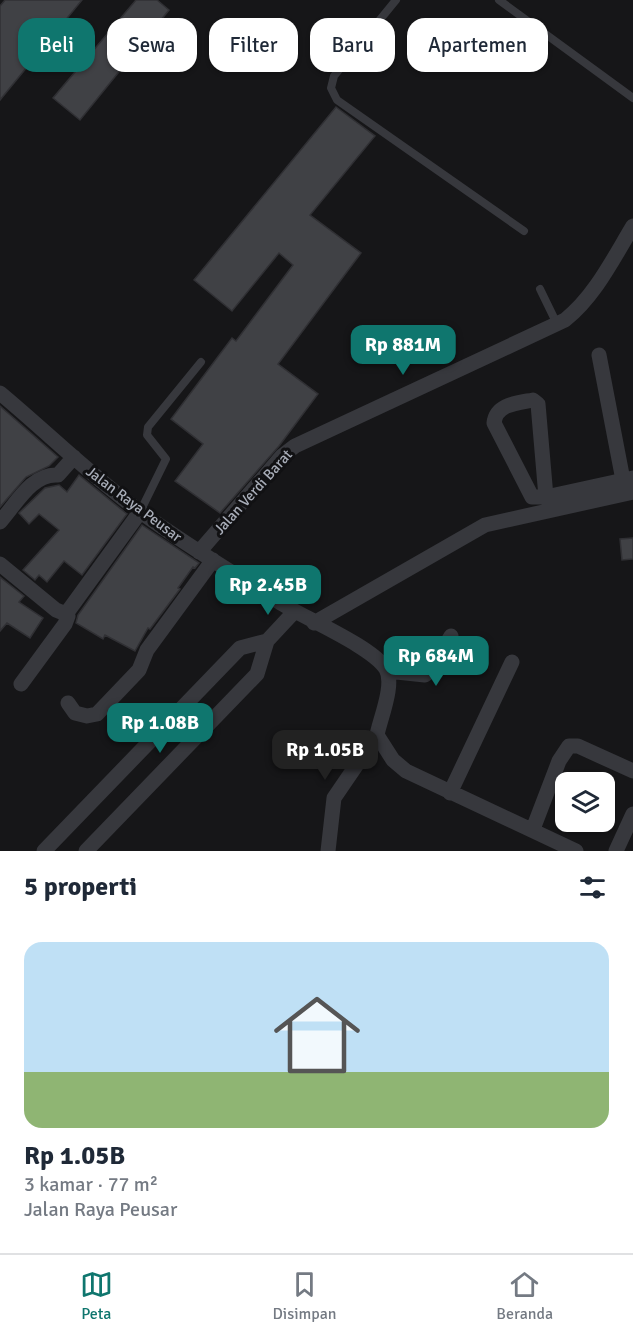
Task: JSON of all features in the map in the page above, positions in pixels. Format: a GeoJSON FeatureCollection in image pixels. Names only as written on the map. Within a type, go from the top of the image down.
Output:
{"type":"FeatureCollection","features":[{"type":"Feature","properties":{"kind":"street","name":"Jalan Verdi Barat"},"geometry":{"type":"LineString","coordinates":[[199,552],[282,456],[295,446],[557,324],[578,309],[627,250],[633,226]]}},
{"type":"Feature","properties":{"kind":"street"},"geometry":{"type":"LineString","coordinates":[[599,355],[630,483]]}},
{"type":"Feature","properties":{"kind":"street","name":"Jalan Raya Peusar"},"geometry":{"type":"LineString","coordinates":[[0,393],[140,512],[294,612],[339,633],[380,662],[387,671]]}},
{"type":"Feature","properties":{"kind":"street"},"geometry":{"type":"LineString","coordinates":[[546,497],[538,404],[533,400],[500,409],[495,415],[494,423],[530,496],[546,497],[630,483]]}},
{"type":"Feature","properties":{"kind":"street"},"geometry":{"type":"LineString","coordinates":[[0,522],[39,478],[49,474],[57,476],[74,457]]}},
{"type":"Feature","properties":{"kind":"street"},"geometry":{"type":"LineString","coordinates":[[314,623],[485,525],[630,483]]}},
{"type":"Feature","properties":{"kind":"street"},"geometry":{"type":"LineString","coordinates":[[21,684],[65,624],[68,616],[66,614],[140,512]]}},
{"type":"Feature","properties":{"kind":"street"},"geometry":{"type":"LineString","coordinates":[[68,703],[75,713],[87,716],[103,709],[138,670],[147,650],[213,560]]}},
{"type":"Feature","properties":{"kind":"street"},"geometry":{"type":"LineString","coordinates":[[0,564],[56,610],[66,614]]}},
{"type":"Feature","properties":{"kind":"street"},"geometry":{"type":"LineString","coordinates":[[86,851],[257,674],[267,641],[294,612]]}},
{"type":"Feature","properties":{"kind":"street"},"geometry":{"type":"LineString","coordinates":[[328,851],[334,798],[377,735],[389,688],[387,671],[425,675],[431,670],[451,636]]}},
{"type":"Feature","properties":{"kind":"street"},"geometry":{"type":"LineString","coordinates":[[44,851],[240,648],[267,641]]}},
{"type":"Feature","properties":{"kind":"street"},"geometry":{"type":"LineString","coordinates":[[450,793],[512,662]]}},
{"type":"Feature","properties":{"kind":"street"},"geometry":{"type":"LineString","coordinates":[[377,735],[393,760],[406,771],[576,851]]}},
{"type":"Feature","properties":{"kind":"street"},"geometry":{"type":"LineString","coordinates":[[533,829],[558,761],[569,746],[578,746],[633,771]]}},
{"type":"Feature","properties":{"kind":"street"},"geometry":{"type":"LineString","coordinates":[[616,851],[633,814]]}},
{"type":"Feature","properties":{"kind":"lane"},"geometry":{"type":"LineString","coordinates":[[396,0],[334,76],[331,88],[337,100],[524,231]]}},
{"type":"Feature","properties":{"kind":"lane"},"geometry":{"type":"LineString","coordinates":[[500,0],[633,98]]}},
{"type":"Feature","properties":{"kind":"lane"},"geometry":{"type":"LineString","coordinates":[[540,290],[557,324]]}},
{"type":"Feature","properties":{"kind":"lane"},"geometry":{"type":"LineString","coordinates":[[140,512],[166,459],[147,435],[148,427],[201,362]]}},
{"type":"Feature","properties":{"kind":"building"},"geometry":{"type":"Polygon","coordinates":[[[5,0],[82,0],[67,18],[18,18],[18,72],[23,72],[0,100],[0,6],[5,0]]]}},
{"type":"Feature","properties":{"kind":"building"},"geometry":{"type":"Polygon","coordinates":[[[136,0],[157,0],[169,10],[163,18],[121,18],[136,0]]]}},
{"type":"Feature","properties":{"kind":"building"},"geometry":{"type":"Polygon","coordinates":[[[107,34],[107,72],[119,72],[80,120],[53,98],[75,72],[95,72],[95,48],[107,34]]]}},
{"type":"Feature","properties":{"kind":"building"},"geometry":{"type":"Polygon","coordinates":[[[336,107],[375,136],[310,215],[361,253],[278,364],[318,394],[279,446],[220,513],[175,481],[203,444],[171,419],[232,338],[236,341],[293,265],[279,253],[232,311],[194,280],[336,107]]]}},
{"type":"Feature","properties":{"kind":"building"},"geometry":{"type":"Polygon","coordinates":[[[0,406],[58,457],[49,466],[26,477],[0,507],[0,406]]]}},
{"type":"Feature","properties":{"kind":"building"},"geometry":{"type":"Polygon","coordinates":[[[79,475],[127,514],[82,575],[64,561],[47,582],[39,575],[35,580],[23,570],[59,530],[39,514],[29,524],[19,513],[45,488],[59,485],[67,492],[79,475]]]}},
{"type":"Feature","properties":{"kind":"building"},"geometry":{"type":"Polygon","coordinates":[[[142,525],[199,563],[195,568],[193,567],[178,588],[180,589],[150,629],[148,628],[135,651],[105,635],[103,639],[76,623],[78,615],[142,525]]]}},
{"type":"Feature","properties":{"kind":"building"},"geometry":{"type":"Polygon","coordinates":[[[633,538],[633,559],[622,560],[620,539],[633,538]]]}},
{"type":"Feature","properties":{"kind":"building"},"geometry":{"type":"Polygon","coordinates":[[[0,577],[24,596],[19,602],[43,618],[30,638],[7,623],[0,631],[0,577]]]}}]}
